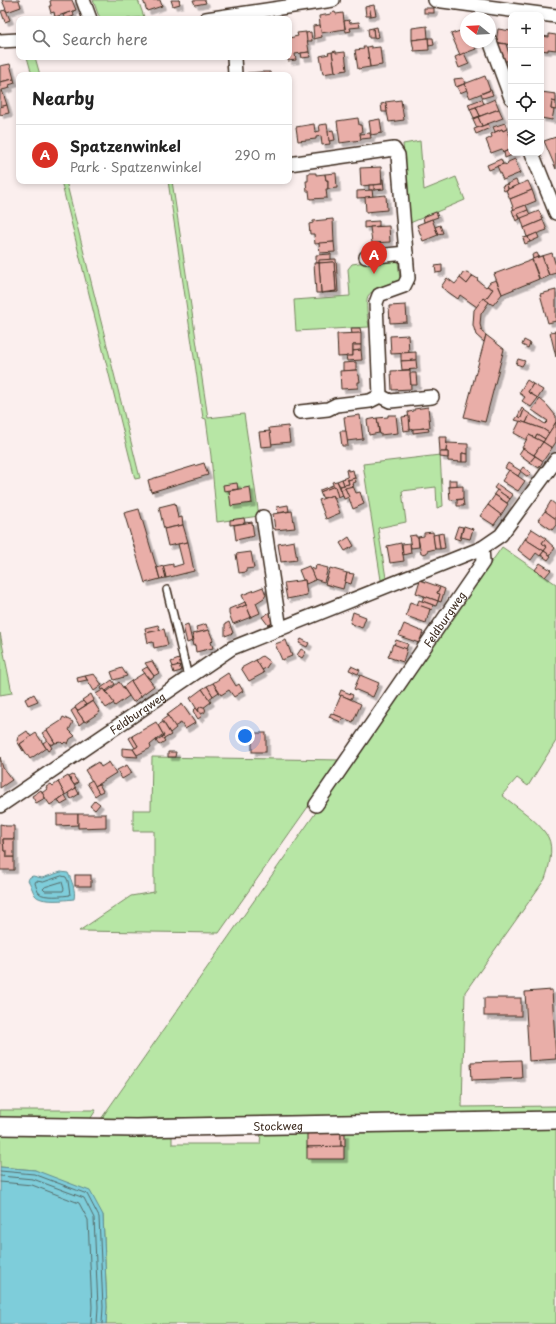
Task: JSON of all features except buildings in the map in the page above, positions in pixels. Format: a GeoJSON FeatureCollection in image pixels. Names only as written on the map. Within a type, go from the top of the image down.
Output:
{"type":"FeatureCollection","features":[{"type":"Feature","properties":{"kind":"street"},"geometry":{"type":"LineString","coordinates":[[84,0],[89,16]]}},
{"type":"Feature","properties":{"kind":"street"},"geometry":{"type":"LineString","coordinates":[[237,16],[333,0]]}},
{"type":"Feature","properties":{"kind":"street"},"geometry":{"type":"LineString","coordinates":[[435,0],[479,8],[556,16]]}},
{"type":"Feature","properties":{"kind":"street"},"geometry":{"type":"LineString","coordinates":[[0,41],[16,40]]}},
{"type":"Feature","properties":{"kind":"street"},"geometry":{"type":"LineString","coordinates":[[493,48],[508,90]]}},
{"type":"Feature","properties":{"kind":"street"},"geometry":{"type":"LineString","coordinates":[[234,60],[235,72]]}},
{"type":"Feature","properties":{"kind":"street"},"geometry":{"type":"LineString","coordinates":[[292,164],[394,149],[398,155],[408,278],[404,286],[379,295],[376,303],[380,396]]}},
{"type":"Feature","properties":{"kind":"street"},"geometry":{"type":"LineString","coordinates":[[533,156],[556,212]]}},
{"type":"Feature","properties":{"kind":"street"},"geometry":{"type":"LineString","coordinates":[[366,257],[406,253]]}},
{"type":"Feature","properties":{"kind":"street"},"geometry":{"type":"LineString","coordinates":[[380,396],[390,401],[432,397]]}},
{"type":"Feature","properties":{"kind":"street"},"geometry":{"type":"LineString","coordinates":[[300,412],[328,409],[336,405],[370,401],[380,396]]}},
{"type":"Feature","properties":{"kind":"street","name":"Feldburgweg"},"geometry":{"type":"LineString","coordinates":[[0,806],[232,648],[482,548],[501,535],[556,460]]}},
{"type":"Feature","properties":{"kind":"street"},"geometry":{"type":"LineString","coordinates":[[263,517],[280,629]]}},
{"type":"Feature","properties":{"kind":"street","name":"Feldburgweg"},"geometry":{"type":"LineString","coordinates":[[316,805],[483,562],[482,548]]}},
{"type":"Feature","properties":{"kind":"street","name":"Stockweg"},"geometry":{"type":"LineString","coordinates":[[0,1126],[136,1128],[556,1120]]}},
{"type":"Feature","properties":{"kind":"lane"},"geometry":{"type":"LineString","coordinates":[[167,590],[188,677]]}},
{"type":"Feature","properties":{"kind":"green space"},"geometry":{"type":"Polygon","coordinates":[[[93,0],[138,0],[144,16],[99,16],[93,0]]]}},
{"type":"Feature","properties":{"kind":"green space"},"geometry":{"type":"Polygon","coordinates":[[[28,60],[36,60],[39,72],[31,72],[28,60]]]}},
{"type":"Feature","properties":{"kind":"green space"},"geometry":{"type":"Polygon","coordinates":[[[420,141],[424,190],[456,177],[465,200],[410,223],[403,144],[420,141]]]}},
{"type":"Feature","properties":{"kind":"green space"},"geometry":{"type":"Polygon","coordinates":[[[62,184],[67,184],[140,478],[135,479],[62,184]]]}},
{"type":"Feature","properties":{"kind":"green space"},"geometry":{"type":"Polygon","coordinates":[[[168,184],[172,184],[208,418],[244,414],[259,516],[217,522],[211,456],[206,419],[203,418],[168,184]]]}},
{"type":"Feature","properties":{"kind":"green space"},"geometry":{"type":"Polygon","coordinates":[[[393,258],[397,259],[398,262],[400,280],[373,291],[368,296],[367,307],[369,327],[296,331],[294,300],[350,296],[348,269],[352,264],[393,258]]]}},
{"type":"Feature","properties":{"kind":"green space"},"geometry":{"type":"Polygon","coordinates":[[[440,455],[443,506],[437,508],[436,487],[402,491],[406,522],[378,528],[386,578],[381,580],[363,464],[440,455]]]}},
{"type":"Feature","properties":{"kind":"green space"},"geometry":{"type":"Polygon","coordinates":[[[502,547],[556,584],[556,741],[528,786],[517,778],[502,795],[539,825],[548,837],[551,852],[545,879],[465,992],[462,1107],[556,1106],[556,1112],[101,1119],[502,547]]]}},
{"type":"Feature","properties":{"kind":"green space"},"geometry":{"type":"Polygon","coordinates":[[[0,633],[12,693],[0,695],[0,633]]]}},
{"type":"Feature","properties":{"kind":"green space"},"geometry":{"type":"Polygon","coordinates":[[[152,757],[341,760],[219,933],[79,931],[131,896],[154,892],[154,831],[133,831],[133,810],[151,810],[152,757]]]}},
{"type":"Feature","properties":{"kind":"green space"},"geometry":{"type":"Polygon","coordinates":[[[0,1110],[96,1110],[89,1121],[0,1120],[0,1110]]]}},
{"type":"Feature","properties":{"kind":"green space"},"geometry":{"type":"Polygon","coordinates":[[[556,1129],[556,1324],[106,1324],[107,1307],[103,1215],[35,1170],[0,1167],[0,1133],[172,1133],[172,1144],[260,1144],[261,1132],[556,1129]]]}},
{"type":"Feature","properties":{"kind":"water"},"geometry":{"type":"Polygon","coordinates":[[[61,872],[68,873],[74,889],[74,899],[47,900],[38,898],[35,895],[28,880],[30,877],[33,876],[42,878],[61,872]]]}},
{"type":"Feature","properties":{"kind":"water"},"geometry":{"type":"Polygon","coordinates":[[[0,1167],[35,1170],[90,1191],[103,1215],[107,1307],[106,1324],[0,1324],[0,1167]]]}},
{"type":"Feature","properties":{"kind":"place","name":"Spatzenwinkel"},"geometry":{"type":"Point","coordinates":[374,274]}}]}
